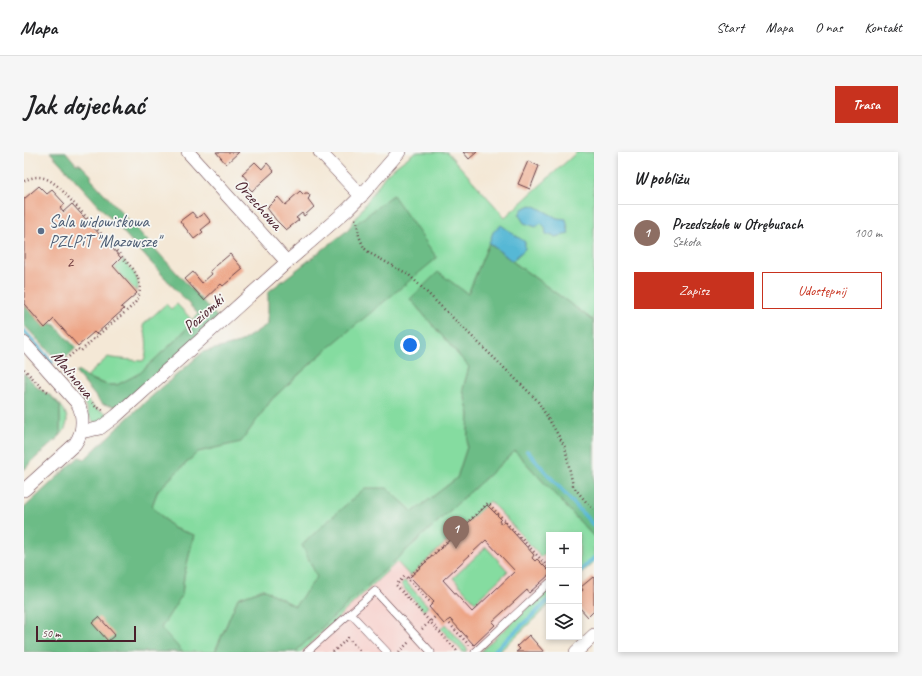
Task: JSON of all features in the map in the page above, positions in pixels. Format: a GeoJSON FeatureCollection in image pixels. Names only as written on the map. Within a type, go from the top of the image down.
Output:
{"type":"FeatureCollection","features":[{"type":"Feature","properties":{"kind":"street","name":"Orzechowa"},"geometry":{"type":"LineString","coordinates":[[188,152],[287,262]]}},
{"type":"Feature","properties":{"kind":"street"},"geometry":{"type":"LineString","coordinates":[[320,152],[361,196]]}},
{"type":"Feature","properties":{"kind":"street","name":"Poziomki"},"geometry":{"type":"LineString","coordinates":[[81,432],[100,428],[116,416],[347,210],[399,152]]}},
{"type":"Feature","properties":{"kind":"street","name":"Malinowa"},"geometry":{"type":"LineString","coordinates":[[24,343],[78,404],[83,419],[81,432]]}},
{"type":"Feature","properties":{"kind":"street"},"geometry":{"type":"LineString","coordinates":[[24,490],[77,442],[81,432]]}},
{"type":"Feature","properties":{"kind":"street"},"geometry":{"type":"LineString","coordinates":[[576,652],[594,636]]}},
{"type":"Feature","properties":{"kind":"lane"},"geometry":{"type":"LineString","coordinates":[[474,650],[546,586]]}},
{"type":"Feature","properties":{"kind":"lane"},"geometry":{"type":"LineString","coordinates":[[307,652],[375,591],[431,652]]}},
{"type":"Feature","properties":{"kind":"lane"},"geometry":{"type":"LineString","coordinates":[[350,613],[386,652]]}},
{"type":"Feature","properties":{"kind":"path"},"geometry":{"type":"LineString","coordinates":[[24,181],[31,177],[42,177],[60,188],[133,269],[139,280],[140,292],[137,300],[81,351],[78,349],[60,365]]}},
{"type":"Feature","properties":{"kind":"path"},"geometry":{"type":"LineString","coordinates":[[347,210],[357,222],[359,236],[364,248],[408,274],[537,400],[564,447],[573,486],[594,509]]}},
{"type":"Feature","properties":{"kind":"path"},"geometry":{"type":"LineString","coordinates":[[24,369],[42,388],[53,395]]}},
{"type":"Feature","properties":{"kind":"path"},"geometry":{"type":"LineString","coordinates":[[91,402],[96,407],[116,416]]}},
{"type":"Feature","properties":{"kind":"path"},"geometry":{"type":"LineString","coordinates":[[408,578],[488,503],[546,565]]}},
{"type":"Feature","properties":{"kind":"path"},"geometry":{"type":"LineString","coordinates":[[432,604],[405,576],[396,585],[458,652]]}},
{"type":"Feature","properties":{"kind":"path"},"geometry":{"type":"LineString","coordinates":[[420,631],[437,615]]}},
{"type":"Feature","properties":{"kind":"path"},"geometry":{"type":"LineString","coordinates":[[447,621],[474,650]]}},
{"type":"Feature","properties":{"kind":"path"},"geometry":{"type":"LineString","coordinates":[[333,652],[348,638],[362,652]]}},
{"type":"Feature","properties":{"kind":"path"},"geometry":{"type":"LineString","coordinates":[[399,652],[412,640]]}},
{"type":"Feature","properties":{"kind":"shaded area"},"geometry":{"type":"Polygon","coordinates":[[[515,451],[594,537],[582,535],[582,532],[546,532],[546,596],[485,652],[295,652],[515,451]]]}},
{"type":"Feature","properties":{"kind":"green space"},"geometry":{"type":"Polygon","coordinates":[[[50,152],[66,152],[76,164],[80,164],[91,175],[91,179],[218,318],[119,407],[102,404],[76,373],[79,370],[86,377],[98,382],[108,385],[117,385],[140,373],[178,338],[198,314],[50,152]]]}},
{"type":"Feature","properties":{"kind":"green space"},"geometry":{"type":"Polygon","coordinates":[[[415,152],[447,152],[505,217],[577,152],[594,152],[594,321],[489,243],[468,294],[410,299],[469,367],[463,389],[469,414],[467,447],[457,478],[413,512],[387,488],[295,606],[263,589],[238,598],[215,651],[216,652],[135,652],[182,595],[184,576],[194,535],[173,528],[152,506],[158,490],[198,452],[241,441],[272,399],[328,348],[393,196],[347,231],[386,174],[415,152]]]}},
{"type":"Feature","properties":{"kind":"green space"},"geometry":{"type":"Polygon","coordinates":[[[393,195],[437,258],[328,348],[272,399],[241,442],[198,452],[158,490],[152,506],[173,528],[194,535],[184,576],[182,595],[161,628],[183,652],[24,652],[24,508],[79,457],[85,459],[136,410],[203,352],[239,343],[268,324],[268,292],[393,195]]]}},
{"type":"Feature","properties":{"kind":"green space"},"geometry":{"type":"Polygon","coordinates":[[[489,243],[594,321],[594,537],[515,451],[295,652],[215,652],[238,598],[263,589],[295,606],[317,577],[302,545],[365,488],[387,488],[413,512],[457,478],[467,447],[469,414],[463,389],[469,367],[410,299],[438,272],[468,294],[489,243]]]}},
{"type":"Feature","properties":{"kind":"green space"},"geometry":{"type":"Polygon","coordinates":[[[123,260],[135,274],[138,283],[137,292],[115,268],[123,260]]]}},
{"type":"Feature","properties":{"kind":"green space"},"geometry":{"type":"Polygon","coordinates":[[[166,304],[171,309],[177,304],[192,320],[178,338],[140,373],[117,385],[108,385],[86,377],[108,357],[144,360],[146,343],[143,325],[166,304]]]}},
{"type":"Feature","properties":{"kind":"green space"},"geometry":{"type":"Polygon","coordinates":[[[24,305],[45,328],[51,323],[53,325],[54,324],[76,348],[61,362],[59,362],[24,325],[24,305]]]}},
{"type":"Feature","properties":{"kind":"green space"},"geometry":{"type":"Polygon","coordinates":[[[24,373],[39,389],[51,396],[60,406],[60,436],[24,470],[24,373]]]}},
{"type":"Feature","properties":{"kind":"green space"},"geometry":{"type":"Polygon","coordinates":[[[51,396],[56,400],[66,414],[66,425],[60,436],[60,406],[51,396]]]}},
{"type":"Feature","properties":{"kind":"green space"},"geometry":{"type":"Polygon","coordinates":[[[83,396],[95,408],[112,416],[96,423],[93,421],[81,399],[83,396]]]}},
{"type":"Feature","properties":{"kind":"green space"},"geometry":{"type":"Polygon","coordinates":[[[515,451],[594,537],[594,562],[582,573],[582,532],[546,532],[546,552],[541,557],[490,501],[410,576],[397,562],[301,652],[295,652],[515,451]]]}},
{"type":"Feature","properties":{"kind":"green space"},"geometry":{"type":"Polygon","coordinates":[[[486,547],[508,571],[475,602],[453,578],[486,547]]]}},
{"type":"Feature","properties":{"kind":"green space"},"geometry":{"type":"Polygon","coordinates":[[[405,581],[428,606],[424,611],[401,585],[405,581]]]}},
{"type":"Feature","properties":{"kind":"green space"},"geometry":{"type":"Polygon","coordinates":[[[546,591],[546,608],[499,652],[480,652],[546,591]]]}},
{"type":"Feature","properties":{"kind":"green space"},"geometry":{"type":"Polygon","coordinates":[[[445,624],[468,650],[466,652],[463,652],[441,629],[445,624]]]}},
{"type":"Feature","properties":{"kind":"water"},"geometry":{"type":"Polygon","coordinates":[[[531,205],[557,218],[566,219],[569,234],[555,237],[546,234],[545,227],[541,223],[536,227],[524,223],[519,215],[522,209],[531,205]]]}},
{"type":"Feature","properties":{"kind":"water"},"geometry":{"type":"Polygon","coordinates":[[[501,225],[525,242],[525,249],[512,261],[489,243],[493,232],[501,225]]]}},
{"type":"Feature","properties":{"kind":"building"},"geometry":{"type":"Polygon","coordinates":[[[216,152],[239,152],[226,164],[216,152]]]}},
{"type":"Feature","properties":{"kind":"building"},"geometry":{"type":"Polygon","coordinates":[[[463,152],[477,152],[469,159],[463,152]]]}},
{"type":"Feature","properties":{"kind":"building"},"geometry":{"type":"Polygon","coordinates":[[[528,161],[539,166],[530,189],[518,184],[528,161]]]}},
{"type":"Feature","properties":{"kind":"building"},"geometry":{"type":"Polygon","coordinates":[[[255,162],[262,169],[267,163],[274,171],[252,191],[247,186],[250,183],[242,174],[255,162]]]}},
{"type":"Feature","properties":{"kind":"building"},"geometry":{"type":"Polygon","coordinates":[[[39,186],[47,194],[52,190],[65,204],[60,208],[63,212],[72,204],[121,258],[113,266],[137,293],[121,307],[124,309],[96,334],[94,332],[78,346],[54,319],[45,328],[24,304],[24,199],[39,186]]]}},
{"type":"Feature","properties":{"kind":"building"},"geometry":{"type":"Polygon","coordinates":[[[300,191],[304,195],[305,193],[308,193],[310,195],[308,199],[314,207],[304,216],[302,213],[296,218],[299,220],[286,230],[267,208],[278,197],[285,205],[300,191]]]}},
{"type":"Feature","properties":{"kind":"building"},"geometry":{"type":"Polygon","coordinates":[[[192,212],[197,218],[204,213],[211,222],[201,230],[203,232],[194,239],[180,221],[192,212]]]}},
{"type":"Feature","properties":{"kind":"building"},"geometry":{"type":"Polygon","coordinates":[[[230,254],[243,269],[223,286],[221,284],[204,300],[185,279],[193,272],[202,283],[212,274],[210,271],[230,254]]]}},
{"type":"Feature","properties":{"kind":"building"},"geometry":{"type":"Polygon","coordinates":[[[487,505],[501,519],[499,521],[501,524],[504,522],[534,555],[532,558],[535,561],[537,559],[546,568],[546,578],[529,593],[527,590],[492,622],[495,625],[474,645],[450,619],[444,624],[429,607],[434,602],[410,577],[487,505]],[[486,540],[443,580],[472,612],[515,571],[486,540]]]}},
{"type":"Feature","properties":{"kind":"building"},"geometry":{"type":"Polygon","coordinates":[[[593,577],[594,578],[594,611],[588,617],[582,610],[582,586],[593,577]]]}},
{"type":"Feature","properties":{"kind":"building"},"geometry":{"type":"Polygon","coordinates":[[[99,617],[115,635],[108,641],[92,623],[99,617]]]}},
{"type":"Feature","properties":{"kind":"building"},"geometry":{"type":"Polygon","coordinates":[[[529,635],[544,652],[516,652],[520,649],[517,646],[529,635]]]}},
{"type":"Feature","properties":{"kind":"waterway"},"geometry":{"type":"LineString","coordinates":[[24,331],[52,362]]}},
{"type":"Feature","properties":{"kind":"waterway"},"geometry":{"type":"LineString","coordinates":[[527,451],[594,526]]}},
{"type":"Feature","properties":{"kind":"waterway"},"geometry":{"type":"LineString","coordinates":[[582,569],[594,558]]}},
{"type":"Feature","properties":{"kind":"waterway"},"geometry":{"type":"LineString","coordinates":[[493,652],[546,603]]}},
{"type":"Feature","properties":{"kind":"place","name":"Sala widowiskowa PZLPiT \"Mazowsze\""},"geometry":{"type":"Point","coordinates":[41,231]}},
{"type":"Feature","properties":{"kind":"place","name":"Przedszkole w Otrębusach"},"geometry":{"type":"Point","coordinates":[456,549]}}]}
